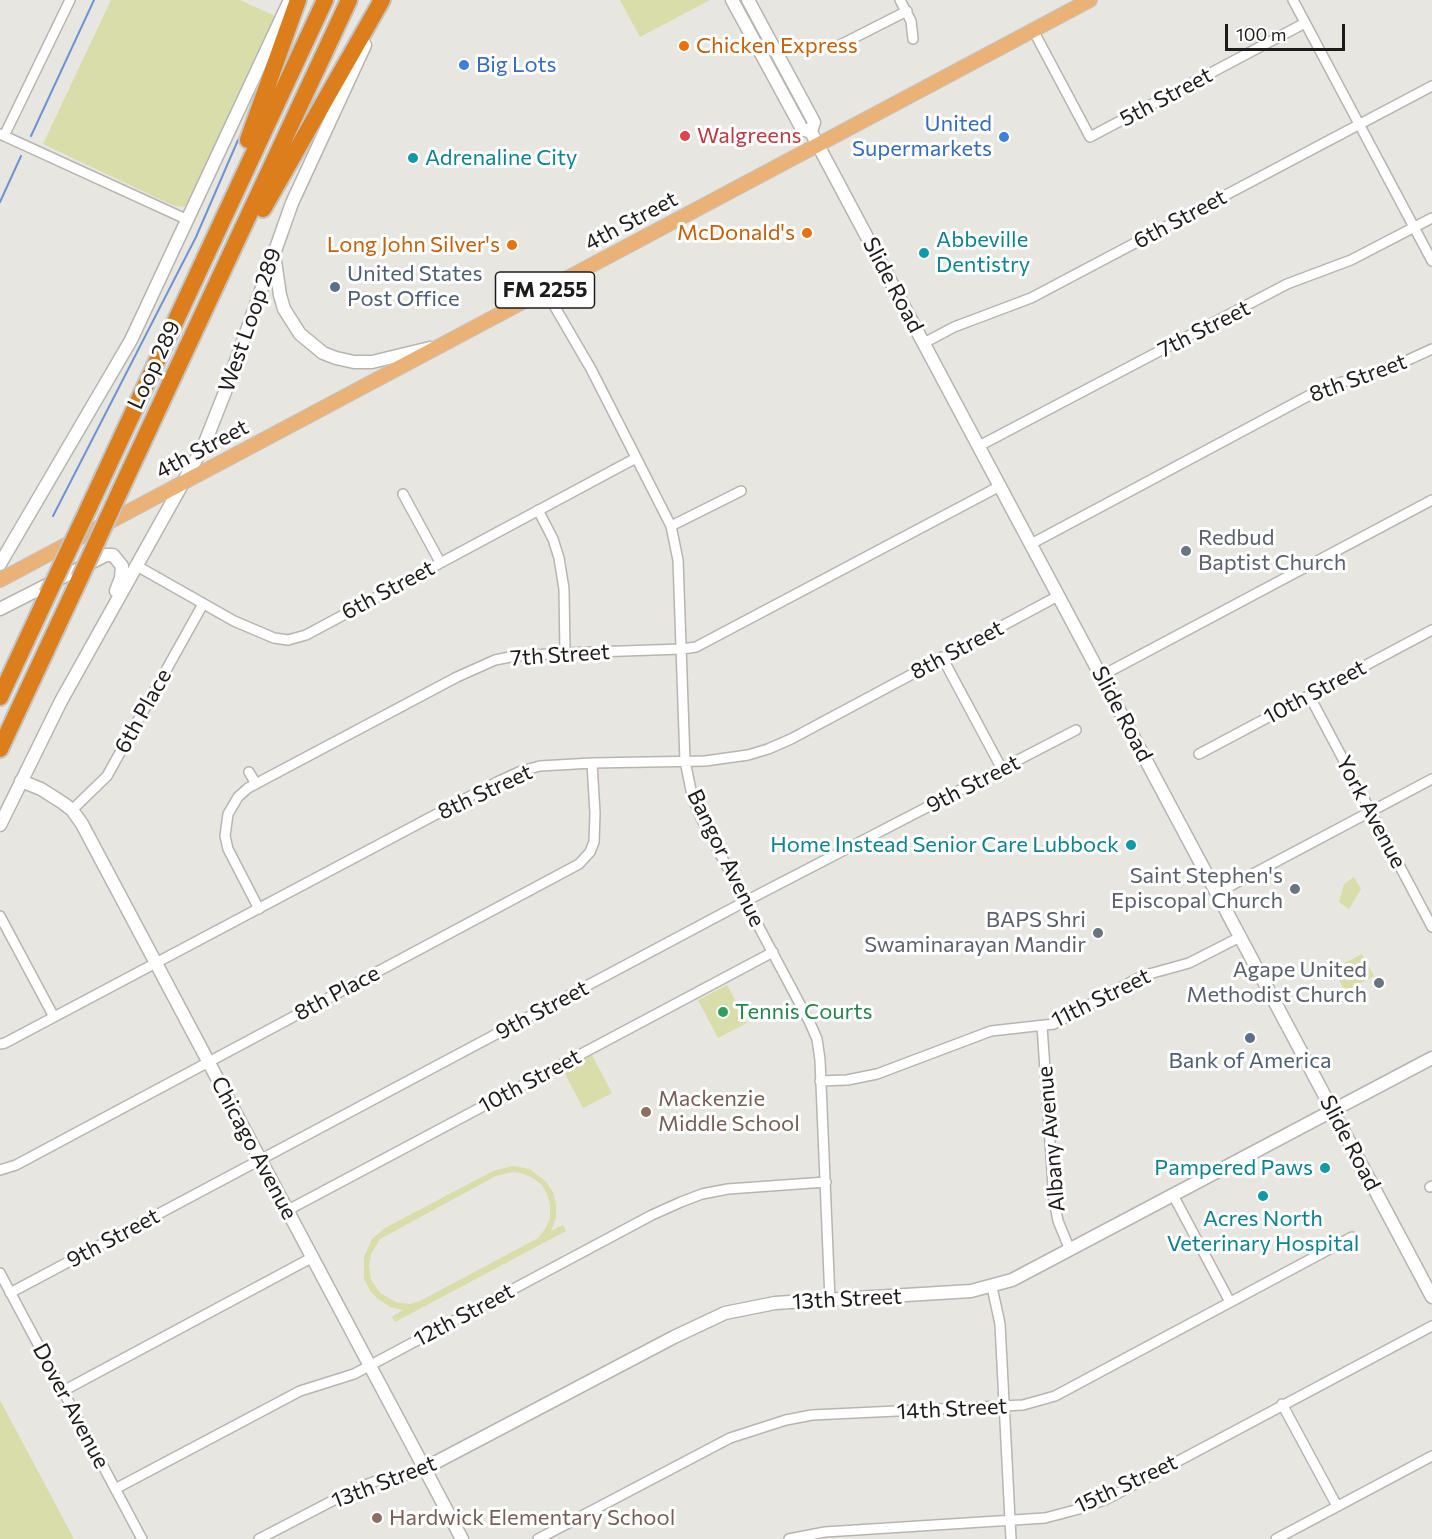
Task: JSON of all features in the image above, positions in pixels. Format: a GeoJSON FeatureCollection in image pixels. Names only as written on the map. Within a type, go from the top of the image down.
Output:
{"type":"FeatureCollection","features":[{"type":"Feature","properties":{"kind":"highway"},"geometry":{"type":"LineString","coordinates":[[204,258],[227,189],[254,126],[298,0]]}},
{"type":"Feature","properties":{"kind":"highway","name":"Loop 289"},"geometry":{"type":"LineString","coordinates":[[0,697],[325,0]]}},
{"type":"Feature","properties":{"kind":"highway","name":"Loop 289"},"geometry":{"type":"LineString","coordinates":[[0,749],[350,0]]}},
{"type":"Feature","properties":{"kind":"highway"},"geometry":{"type":"LineString","coordinates":[[213,292],[384,0]]}},
{"type":"Feature","properties":{"kind":"main road"},"geometry":{"type":"LineString","coordinates":[[0,564],[131,340],[290,0]]}},
{"type":"Feature","properties":{"kind":"main road","name":"West Loop 289"},"geometry":{"type":"LineString","coordinates":[[0,825],[98,634],[208,434],[298,188],[384,0]]}},
{"type":"Feature","properties":{"kind":"main road","name":"Slide Road"},"geometry":{"type":"LineString","coordinates":[[732,0],[802,129],[811,132],[1432,1297]]}},
{"type":"Feature","properties":{"kind":"main road","name":"Slide Road"},"geometry":{"type":"LineString","coordinates":[[748,0],[814,122],[811,132]]}},
{"type":"Feature","properties":{"kind":"main road","name":"4th Street"},"geometry":{"type":"LineString","coordinates":[[0,580],[1090,0]]}},
{"type":"Feature","properties":{"kind":"main road"},"geometry":{"type":"LineString","coordinates":[[274,249],[284,309],[300,334],[323,353],[345,360],[372,362],[442,345]]}},
{"type":"Feature","properties":{"kind":"main road"},"geometry":{"type":"LineString","coordinates":[[0,609],[106,555],[113,555],[122,566],[121,578],[98,634]]}},
{"type":"Feature","properties":{"kind":"main road","name":"Chicago Avenue"},"geometry":{"type":"LineString","coordinates":[[21,781],[51,795],[72,810],[82,824],[462,1539]]}},
{"type":"Feature","properties":{"kind":"main road","name":"13th Street"},"geometry":{"type":"LineString","coordinates":[[425,1468],[701,1323],[725,1313],[775,1303],[958,1292],[992,1287],[1070,1250],[1432,1058]]}},
{"type":"Feature","properties":{"kind":"street"},"geometry":{"type":"LineString","coordinates":[[70,0],[2,135],[188,220]]}},
{"type":"Feature","properties":{"kind":"street"},"geometry":{"type":"LineString","coordinates":[[900,0],[911,21],[913,39]]}},
{"type":"Feature","properties":{"kind":"street"},"geometry":{"type":"LineString","coordinates":[[1293,0],[1432,261]]}},
{"type":"Feature","properties":{"kind":"street"},"geometry":{"type":"LineString","coordinates":[[836,47],[907,11]]}},
{"type":"Feature","properties":{"kind":"street","name":"5th Street"},"geometry":{"type":"LineString","coordinates":[[1033,30],[1090,137],[1305,22]]}},
{"type":"Feature","properties":{"kind":"street","name":"6th Street"},"geometry":{"type":"LineString","coordinates":[[924,343],[954,327],[1031,298],[1432,86]]}},
{"type":"Feature","properties":{"kind":"street","name":"7th Street"},"geometry":{"type":"LineString","coordinates":[[979,446],[1287,284],[1352,260],[1432,218]]}},
{"type":"Feature","properties":{"kind":"street","name":"Bangor Avenue"},"geometry":{"type":"LineString","coordinates":[[545,290],[591,369],[671,526],[678,560],[685,761],[692,795],[701,818],[817,1039],[826,1182],[830,1300]]}},
{"type":"Feature","properties":{"kind":"street","name":"8th Street"},"geometry":{"type":"LineString","coordinates":[[1031,544],[1323,388],[1395,366],[1432,349]]}},
{"type":"Feature","properties":{"kind":"street","name":"6th Street"},"geometry":{"type":"LineString","coordinates":[[137,566],[261,634],[274,639],[288,640],[306,635],[636,458]]}},
{"type":"Feature","properties":{"kind":"street","name":"7th Street"},"geometry":{"type":"LineString","coordinates":[[259,909],[228,849],[225,836],[228,814],[232,806],[238,797],[256,784],[479,666],[515,656],[682,650],[696,647],[1000,486]]}},
{"type":"Feature","properties":{"kind":"street"},"geometry":{"type":"LineString","coordinates":[[671,526],[741,491]]}},
{"type":"Feature","properties":{"kind":"street"},"geometry":{"type":"LineString","coordinates":[[403,494],[440,562]]}},
{"type":"Feature","properties":{"kind":"street"},"geometry":{"type":"LineString","coordinates":[[1101,676],[1432,500]]}},
{"type":"Feature","properties":{"kind":"street"},"geometry":{"type":"LineString","coordinates":[[538,510],[553,539],[562,574],[565,653]]}},
{"type":"Feature","properties":{"kind":"street","name":"8th Street"},"geometry":{"type":"LineString","coordinates":[[0,1044],[521,771],[540,766],[727,759],[768,749],[791,739],[1059,596]]}},
{"type":"Feature","properties":{"kind":"street","name":"6th Place"},"geometry":{"type":"LineString","coordinates":[[72,810],[107,776],[203,604]]}},
{"type":"Feature","properties":{"kind":"street","name":"10th Street"},"geometry":{"type":"LineString","coordinates":[[1199,754],[1432,630]]}},
{"type":"Feature","properties":{"kind":"street"},"geometry":{"type":"LineString","coordinates":[[942,657],[1002,769]]}},
{"type":"Feature","properties":{"kind":"street","name":"York Avenue"},"geometry":{"type":"LineString","coordinates":[[1309,696],[1431,921]]}},
{"type":"Feature","properties":{"kind":"street"},"geometry":{"type":"LineString","coordinates":[[134,704],[144,710]]}},
{"type":"Feature","properties":{"kind":"street","name":"9th Street"},"geometry":{"type":"LineString","coordinates":[[10,1293],[746,901],[1076,730]]}},
{"type":"Feature","properties":{"kind":"street","name":"8th Place"},"geometry":{"type":"LineString","coordinates":[[0,1170],[16,1165],[579,864],[590,852],[594,842],[592,763]]}},
{"type":"Feature","properties":{"kind":"street"},"geometry":{"type":"LineString","coordinates":[[249,772],[256,784]]}},
{"type":"Feature","properties":{"kind":"street"},"geometry":{"type":"LineString","coordinates":[[1217,893],[1432,779]]}},
{"type":"Feature","properties":{"kind":"street"},"geometry":{"type":"LineString","coordinates":[[0,916],[54,1017]]}},
{"type":"Feature","properties":{"kind":"street","name":"11th Street"},"geometry":{"type":"LineString","coordinates":[[820,1081],[848,1080],[877,1074],[991,1031],[1042,1026],[1066,1018],[1142,976],[1189,963],[1240,936]]}},
{"type":"Feature","properties":{"kind":"street","name":"10th Street"},"geometry":{"type":"LineString","coordinates":[[288,1210],[773,952]]}},
{"type":"Feature","properties":{"kind":"street","name":"Albany Avenue"},"geometry":{"type":"LineString","coordinates":[[1042,1026],[1054,1200],[1058,1221],[1070,1250]]}},
{"type":"Feature","properties":{"kind":"street","name":"12th Street"},"geometry":{"type":"LineString","coordinates":[[115,1489],[300,1391],[342,1379],[370,1366],[652,1215],[681,1202],[702,1194],[738,1188],[826,1182]]}},
{"type":"Feature","properties":{"kind":"street"},"geometry":{"type":"LineString","coordinates":[[1173,1195],[1230,1302]]}},
{"type":"Feature","properties":{"kind":"street","name":"14th Street"},"geometry":{"type":"LineString","coordinates":[[538,1539],[730,1438],[778,1422],[812,1415],[1004,1407],[1035,1403],[1055,1396],[1352,1237]]}},
{"type":"Feature","properties":{"kind":"street"},"geometry":{"type":"LineString","coordinates":[[63,1391],[313,1257]]}},
{"type":"Feature","properties":{"kind":"street","name":"Dover Avenue"},"geometry":{"type":"LineString","coordinates":[[0,1273],[142,1539]]}},
{"type":"Feature","properties":{"kind":"street"},"geometry":{"type":"LineString","coordinates":[[992,1287],[999,1318],[1011,1539]]}},
{"type":"Feature","properties":{"kind":"street","name":"15th Street"},"geometry":{"type":"LineString","coordinates":[[789,1539],[825,1532],[1045,1518],[1079,1509],[1107,1498],[1432,1326]]}},
{"type":"Feature","properties":{"kind":"street"},"geometry":{"type":"LineString","coordinates":[[1282,1404],[1337,1506]]}},
{"type":"Feature","properties":{"kind":"street"},"geometry":{"type":"LineString","coordinates":[[1276,1539],[1432,1456]]}},
{"type":"Feature","properties":{"kind":"street","name":"13th Street"},"geometry":{"type":"LineString","coordinates":[[259,1539],[357,1488],[380,1480],[413,1474],[425,1468]]}},
{"type":"Feature","properties":{"kind":"green space"},"geometry":{"type":"Polygon","coordinates":[[[111,0],[240,0],[275,16],[187,204],[183,207],[174,206],[43,144],[111,0]]]}},
{"type":"Feature","properties":{"kind":"green space"},"geometry":{"type":"Polygon","coordinates":[[[620,0],[710,0],[640,37],[620,0]]]}},
{"type":"Feature","properties":{"kind":"green space"},"geometry":{"type":"Polygon","coordinates":[[[1354,877],[1361,889],[1349,909],[1339,902],[1344,884],[1354,877]]]}},
{"type":"Feature","properties":{"kind":"green space"},"geometry":{"type":"Polygon","coordinates":[[[1362,954],[1374,976],[1345,991],[1333,969],[1362,954]]]}},
{"type":"Feature","properties":{"kind":"green space","name":"Tennis Courts"},"geometry":{"type":"Polygon","coordinates":[[[727,985],[747,1023],[718,1038],[698,1000],[727,985]]]}},
{"type":"Feature","properties":{"kind":"green space"},"geometry":{"type":"Polygon","coordinates":[[[592,1055],[612,1093],[583,1108],[563,1070],[592,1055]]]}},
{"type":"Feature","properties":{"kind":"green space"},"geometry":{"type":"Polygon","coordinates":[[[513,1166],[530,1169],[546,1182],[553,1192],[556,1205],[556,1218],[551,1231],[563,1225],[566,1231],[395,1322],[392,1317],[403,1310],[390,1307],[378,1299],[370,1291],[364,1278],[364,1257],[372,1239],[385,1228],[493,1171],[513,1166]],[[512,1172],[496,1176],[380,1239],[371,1254],[369,1266],[371,1280],[380,1293],[396,1302],[410,1304],[420,1301],[538,1238],[550,1218],[550,1204],[542,1185],[521,1173],[512,1172]]]}},
{"type":"Feature","properties":{"kind":"green space"},"geometry":{"type":"Polygon","coordinates":[[[0,1400],[74,1539],[0,1539],[0,1400]]]}},
{"type":"Feature","properties":{"kind":"waterway"},"geometry":{"type":"LineString","coordinates":[[31,136],[94,0]]}},
{"type":"Feature","properties":{"kind":"waterway"},"geometry":{"type":"LineString","coordinates":[[53,516],[196,237],[238,140]]}},
{"type":"Feature","properties":{"kind":"waterway"},"geometry":{"type":"LineString","coordinates":[[0,202],[21,156]]}},
{"type":"Feature","properties":{"kind":"place","name":"Chicken Express"},"geometry":{"type":"Point","coordinates":[684,46]}},
{"type":"Feature","properties":{"kind":"place","name":"Big Lots"},"geometry":{"type":"Point","coordinates":[464,65]}},
{"type":"Feature","properties":{"kind":"place","name":"Walgreens"},"geometry":{"type":"Point","coordinates":[685,136]}},
{"type":"Feature","properties":{"kind":"place","name":"United Supermarkets"},"geometry":{"type":"Point","coordinates":[1004,137]}},
{"type":"Feature","properties":{"kind":"place","name":"Adrenaline City"},"geometry":{"type":"Point","coordinates":[413,158]}},
{"type":"Feature","properties":{"kind":"place","name":"McDonald's"},"geometry":{"type":"Point","coordinates":[807,233]}},
{"type":"Feature","properties":{"kind":"place","name":"Long John Silver's"},"geometry":{"type":"Point","coordinates":[512,245]}},
{"type":"Feature","properties":{"kind":"place","name":"Abbeville Dentistry"},"geometry":{"type":"Point","coordinates":[924,253]}},
{"type":"Feature","properties":{"kind":"place","name":"United States Post Office"},"geometry":{"type":"Point","coordinates":[335,287]}},
{"type":"Feature","properties":{"kind":"place","name":"Redbud Baptist Church"},"geometry":{"type":"Point","coordinates":[1186,551]}},
{"type":"Feature","properties":{"kind":"place","name":"Home Instead Senior Care Lubbock"},"geometry":{"type":"Point","coordinates":[1131,845]}},
{"type":"Feature","properties":{"kind":"place","name":"Saint Stephen's Episcopal Church"},"geometry":{"type":"Point","coordinates":[1295,889]}},
{"type":"Feature","properties":{"kind":"place","name":"BAPS Shri Swaminarayan Mandir"},"geometry":{"type":"Point","coordinates":[1098,933]}},
{"type":"Feature","properties":{"kind":"place","name":"Agape United Methodist Church"},"geometry":{"type":"Point","coordinates":[1379,983]}},
{"type":"Feature","properties":{"kind":"place","name":"Tennis Courts"},"geometry":{"type":"Point","coordinates":[723,1012]}},
{"type":"Feature","properties":{"kind":"place","name":"Bank of America"},"geometry":{"type":"Point","coordinates":[1250,1038]}},
{"type":"Feature","properties":{"kind":"place","name":"Mackenzie Middle School"},"geometry":{"type":"Point","coordinates":[646,1112]}},
{"type":"Feature","properties":{"kind":"place","name":"Pampered Paws"},"geometry":{"type":"Point","coordinates":[1325,1168]}},
{"type":"Feature","properties":{"kind":"place","name":"Acres North Veterinary Hospital"},"geometry":{"type":"Point","coordinates":[1263,1196]}},
{"type":"Feature","properties":{"kind":"place","name":"Hardwick Elementary School"},"geometry":{"type":"Point","coordinates":[377,1518]}}]}
